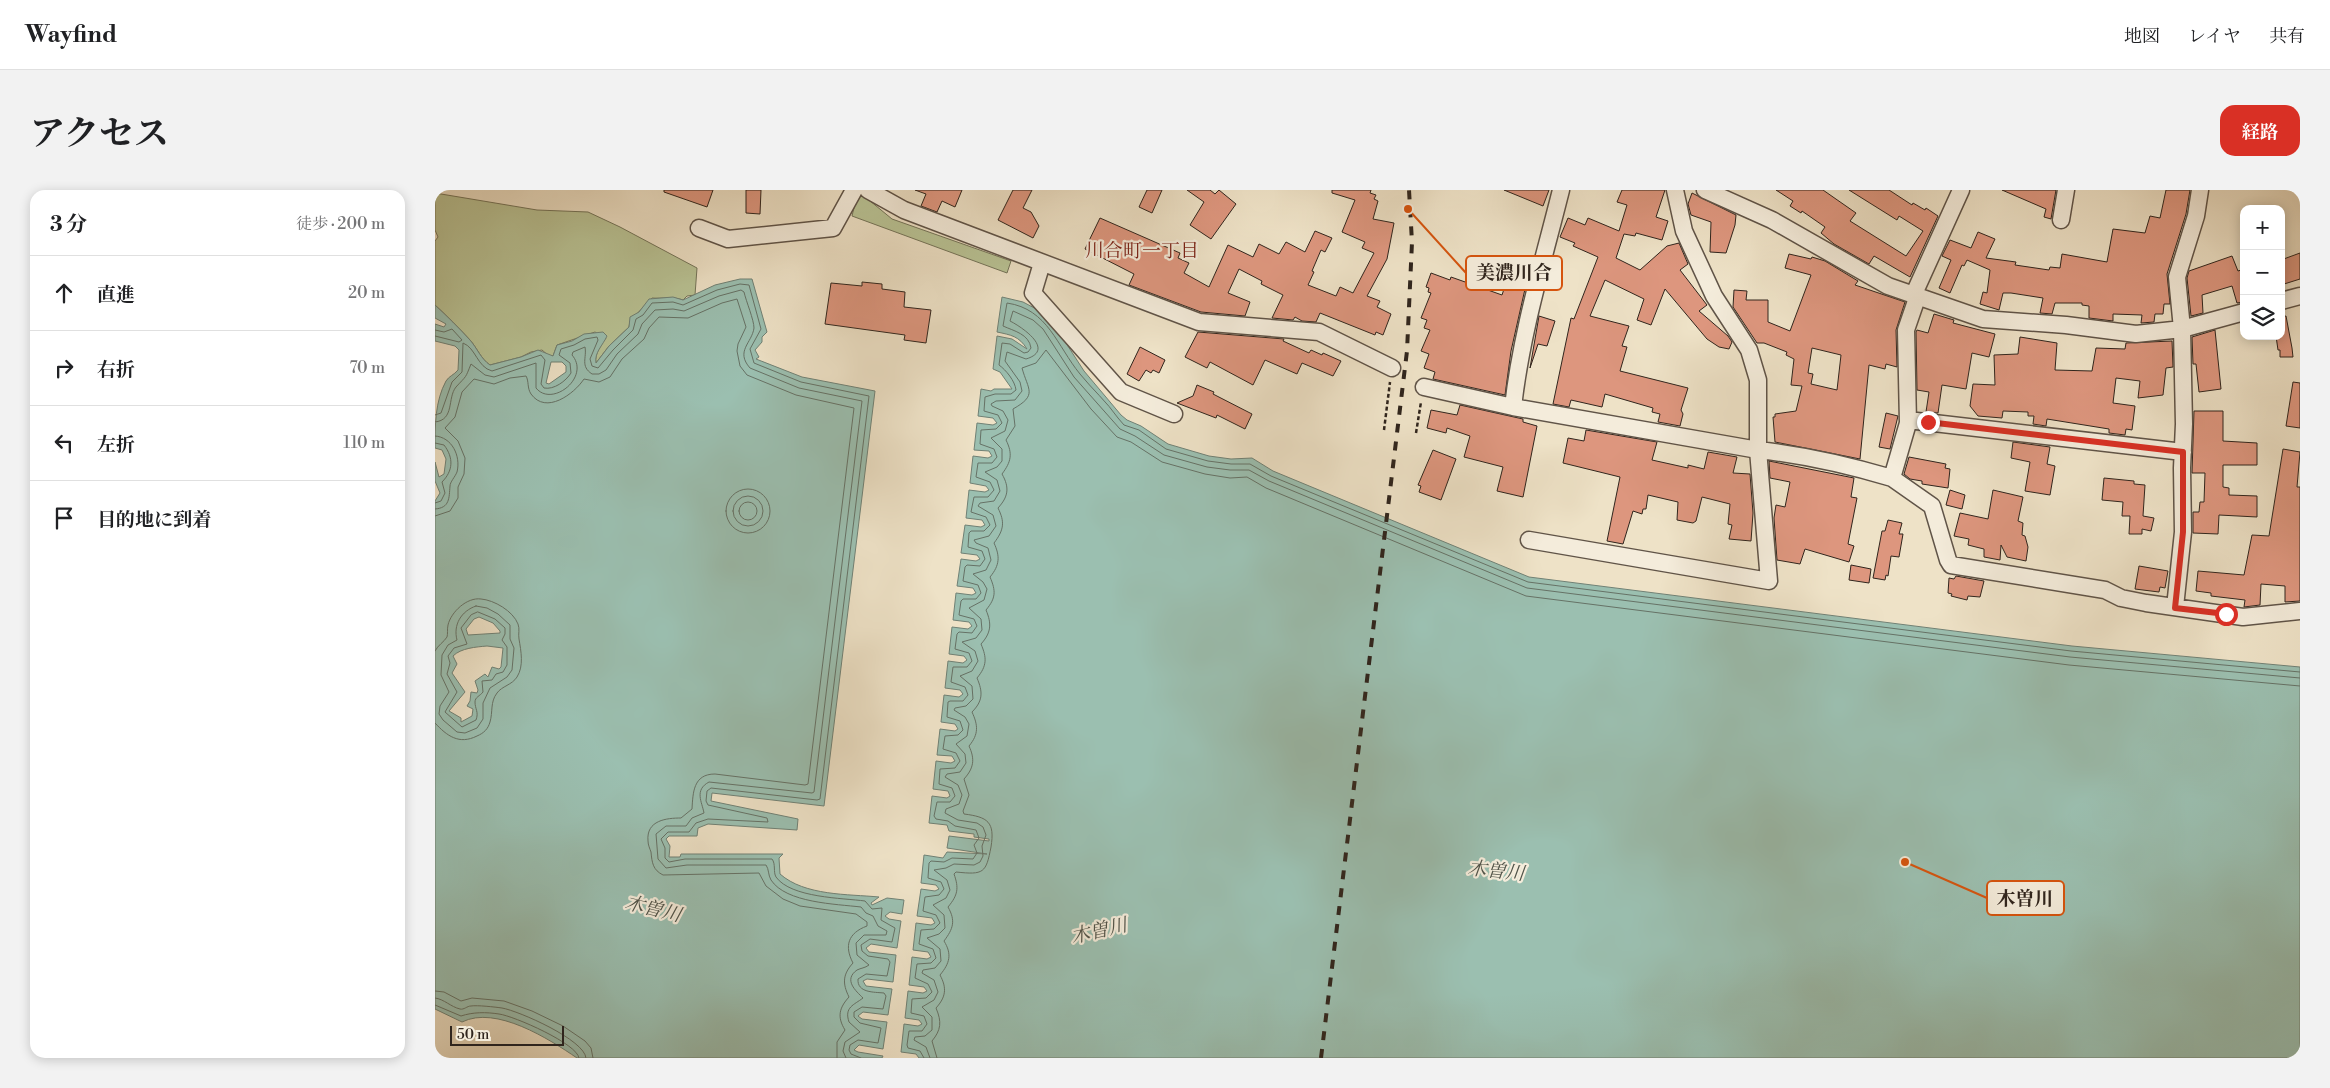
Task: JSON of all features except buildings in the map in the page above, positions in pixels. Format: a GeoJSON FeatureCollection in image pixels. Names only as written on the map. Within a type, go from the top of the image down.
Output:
{"type":"FeatureCollection","features":[{"type":"Feature","properties":{"kind":"street"},"geometry":{"type":"LineString","coordinates":[[699,228],[728,239],[833,228],[854,190]]}},
{"type":"Feature","properties":{"kind":"street"},"geometry":{"type":"LineString","coordinates":[[868,190],[904,210],[1042,264],[1199,322],[1319,332],[1392,368]]}},
{"type":"Feature","properties":{"kind":"street"},"geometry":{"type":"LineString","coordinates":[[1513,407],[1523,343],[1561,190]]}},
{"type":"Feature","properties":{"kind":"street"},"geometry":{"type":"LineString","coordinates":[[1529,540],[1769,581],[1758,450],[1758,380],[1749,350],[1714,296],[1684,231],[1675,190]]}},
{"type":"Feature","properties":{"kind":"street"},"geometry":{"type":"LineString","coordinates":[[1705,190],[1772,220],[1887,286],[1983,319],[2066,325],[2136,334],[2182,329],[2240,313]]}},
{"type":"Feature","properties":{"kind":"street"},"geometry":{"type":"LineString","coordinates":[[1892,478],[1908,420],[1906,330],[1915,297],[1961,190]]}},
{"type":"Feature","properties":{"kind":"street"},"geometry":{"type":"LineString","coordinates":[[2061,220],[2066,190]]}},
{"type":"Feature","properties":{"kind":"street"},"geometry":{"type":"LineString","coordinates":[[2175,608],[2183,532],[2182,329],[2177,277],[2195,216],[2200,190]]}},
{"type":"Feature","properties":{"kind":"street"},"geometry":{"type":"LineString","coordinates":[[1042,264],[1033,294],[1121,392],[1174,414]]}},
{"type":"Feature","properties":{"kind":"street"},"geometry":{"type":"LineString","coordinates":[[2285,300],[2300,296]]}},
{"type":"Feature","properties":{"kind":"street"},"geometry":{"type":"LineString","coordinates":[[1424,387],[1513,407],[1758,450],[1794,454],[1855,467],[1892,478],[1932,506],[1951,565],[2105,590],[2121,598],[2175,608],[2243,616],[2300,611]]}},
{"type":"Feature","properties":{"kind":"street"},"geometry":{"type":"LineString","coordinates":[[1908,420],[2183,452]]}},
{"type":"Feature","properties":{"kind":"path"},"geometry":{"type":"LineString","coordinates":[[1384,430],[1392,368]]}},
{"type":"Feature","properties":{"kind":"path"},"geometry":{"type":"LineString","coordinates":[[1416,433],[1424,387]]}},
{"type":"Feature","properties":{"kind":"shaded area"},"geometry":{"type":"Polygon","coordinates":[[[858,191],[892,219],[1011,261],[1007,273],[852,216],[858,191]]]}},
{"type":"Feature","properties":{"kind":"shaded area"},"geometry":{"type":"Polygon","coordinates":[[[435,193],[537,210],[588,212],[697,268],[695,295],[687,296],[683,300],[652,298],[630,321],[629,327],[609,346],[596,363],[597,353],[606,338],[595,332],[557,345],[553,356],[549,356],[542,350],[490,365],[470,340],[435,305],[435,241],[438,237],[435,230],[435,193]]]}},
{"type":"Feature","properties":{"kind":"water","name":"木曽川"},"geometry":{"type":"Polygon","coordinates":[[[740,279],[752,279],[767,332],[755,350],[759,357],[756,359],[802,377],[875,391],[824,806],[712,793],[711,801],[798,819],[797,830],[708,824],[698,828],[697,836],[669,836],[666,839],[670,846],[669,857],[680,857],[681,854],[783,854],[779,858],[780,874],[802,886],[827,893],[879,897],[871,903],[872,905],[887,898],[904,900],[902,914],[890,912],[885,916],[889,919],[901,921],[897,948],[871,944],[866,948],[869,952],[896,955],[893,982],[867,979],[863,981],[866,986],[892,989],[888,1015],[863,1012],[858,1016],[862,1019],[887,1022],[883,1049],[859,1045],[854,1050],[883,1056],[882,1058],[577,1058],[522,1026],[490,1018],[476,1018],[462,1022],[435,1009],[435,501],[440,493],[435,481],[435,462],[439,477],[444,474],[446,459],[442,450],[435,448],[435,431],[436,414],[442,389],[446,381],[458,370],[459,350],[455,346],[435,341],[435,324],[444,327],[446,324],[435,318],[435,305],[470,340],[484,360],[490,365],[521,357],[538,350],[553,356],[557,345],[572,341],[584,334],[603,332],[607,336],[598,352],[596,363],[609,346],[629,327],[630,317],[639,312],[649,299],[673,297],[683,300],[715,285],[740,279]],[[551,362],[546,383],[549,384],[566,372],[566,366],[562,362],[551,362]],[[479,617],[474,619],[466,629],[468,635],[500,633],[493,623],[479,617]],[[474,647],[456,653],[453,656],[457,664],[452,673],[465,692],[449,711],[461,718],[461,722],[472,716],[473,709],[467,706],[470,701],[471,692],[477,693],[478,690],[475,681],[485,674],[488,677],[492,667],[499,669],[501,667],[503,648],[474,647]]]}},
{"type":"Feature","properties":{"kind":"water"},"geometry":{"type":"Polygon","coordinates":[[[1002,297],[1023,302],[1040,311],[1064,340],[1084,371],[1121,415],[1168,444],[1209,456],[1231,459],[1252,458],[1273,471],[1529,577],[2072,646],[2300,667],[2300,1058],[919,1058],[916,1054],[901,1052],[904,1024],[918,1026],[922,1024],[919,1020],[905,1018],[908,991],[923,993],[927,991],[924,987],[909,985],[912,957],[927,959],[931,957],[928,952],[913,950],[916,923],[931,925],[935,923],[932,918],[917,916],[921,889],[935,891],[939,889],[936,885],[921,883],[924,855],[943,858],[947,852],[987,854],[947,848],[949,836],[989,841],[989,839],[974,837],[974,834],[949,831],[947,825],[929,823],[932,796],[947,798],[950,796],[948,791],[933,789],[936,761],[951,763],[955,761],[952,756],[937,755],[940,729],[955,731],[958,729],[955,724],[941,722],[944,695],[959,697],[963,694],[960,690],[945,688],[948,661],[963,663],[967,660],[964,656],[949,654],[952,627],[968,629],[972,626],[969,622],[953,620],[956,593],[972,595],[976,593],[973,588],[957,586],[961,559],[976,561],[980,559],[977,555],[961,553],[965,525],[981,527],[985,525],[982,520],[966,518],[969,490],[985,492],[989,490],[986,486],[970,483],[973,456],[988,458],[992,456],[989,451],[974,450],[977,423],[993,425],[997,423],[993,418],[978,416],[981,389],[991,391],[994,389],[1012,389],[1000,372],[993,369],[997,336],[1012,339],[1027,349],[1021,341],[1014,337],[997,332],[1002,297]]]}},
{"type":"Feature","properties":{"kind":"railway"},"geometry":{"type":"LineString","coordinates":[[1321,1058],[1407,351],[1412,242],[1409,190]]}},
{"type":"Feature","properties":{"kind":"place","name":"美濃川合"},"geometry":{"type":"Point","coordinates":[1408,209]}},
{"type":"Feature","properties":{"kind":"place","name":"木曽川"},"geometry":{"type":"Point","coordinates":[1905,862]}},
{"type":"Feature","properties":{"kind":"district","name":"川合町一丁目"},"geometry":{"type":"Point","coordinates":[1142,251]}},
{"type":"Feature","properties":{"kind":"route"},"geometry":{"type":"LineString","coordinates":[[1928,422],[2183,452],[2183,532],[2175,608],[2226,614]]}}]}
